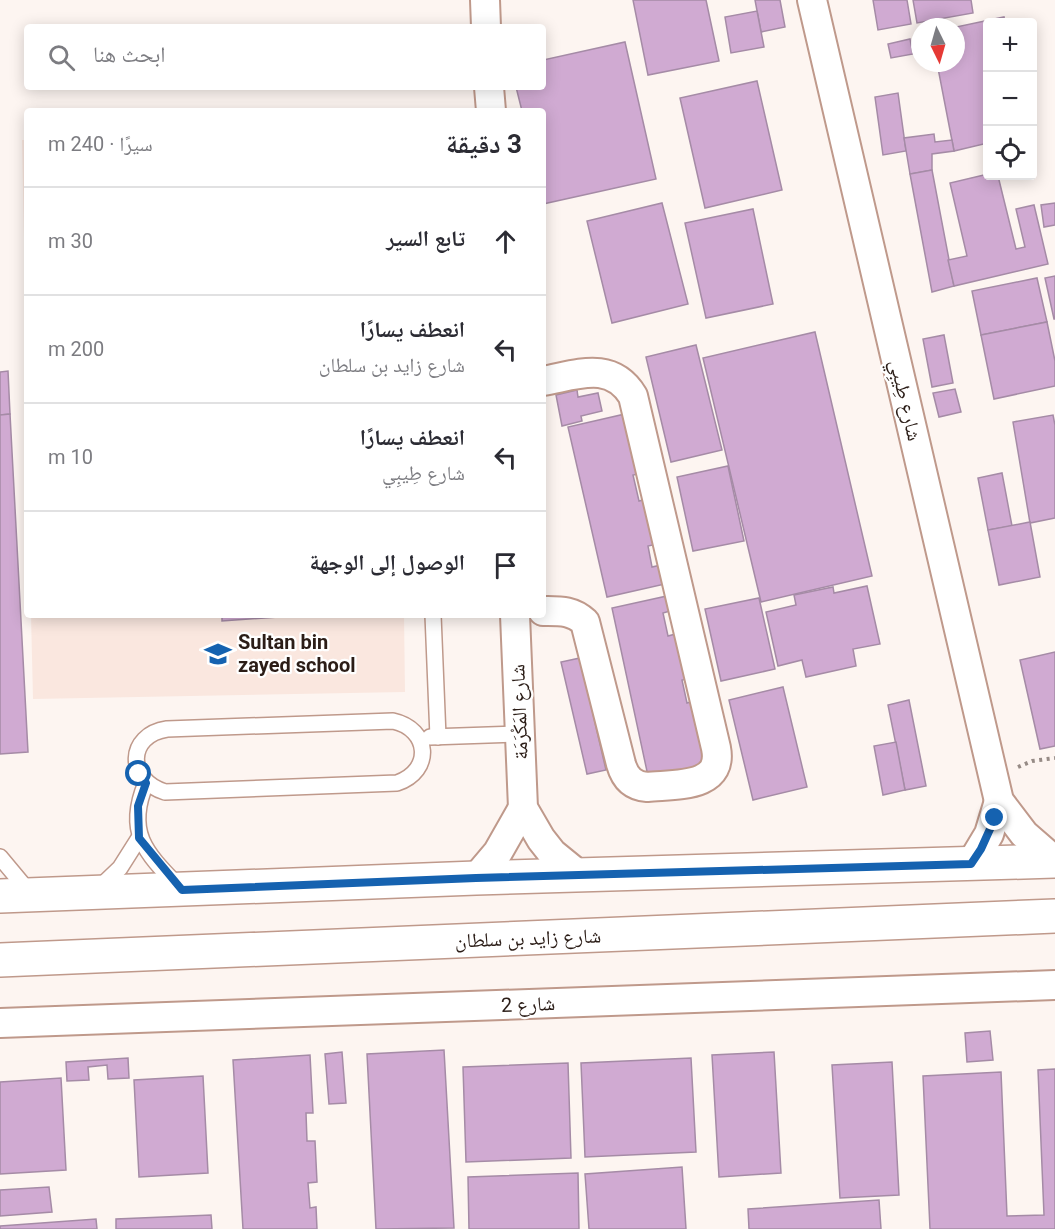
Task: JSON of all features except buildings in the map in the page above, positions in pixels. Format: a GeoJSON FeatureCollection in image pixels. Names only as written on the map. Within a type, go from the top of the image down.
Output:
{"type":"FeatureCollection","features":[{"type":"Feature","properties":{"kind":"main road"},"geometry":{"type":"LineString","coordinates":[[0,896],[476,878],[1055,861]]}},
{"type":"Feature","properties":{"kind":"main road","name":"شارع زايد بن سلطان"},"geometry":{"type":"LineString","coordinates":[[0,960],[1055,916]]}},
{"type":"Feature","properties":{"kind":"street"},"geometry":{"type":"LineString","coordinates":[[485,0],[486,24]]}},
{"type":"Feature","properties":{"kind":"street","name":"شارع طِيبِي"},"geometry":{"type":"LineString","coordinates":[[812,0],[997,791],[1024,834],[1055,861]]}},
{"type":"Feature","properties":{"kind":"street"},"geometry":{"type":"LineString","coordinates":[[489,90],[491,108]]}},
{"type":"Feature","properties":{"kind":"street"},"geometry":{"type":"LineString","coordinates":[[546,380],[602,372],[621,380],[633,396],[718,756],[717,763],[709,776],[696,782],[647,787],[640,786],[627,778],[621,765],[585,622],[579,616],[566,611],[546,611]]}},
{"type":"Feature","properties":{"kind":"street","name":"شارع المَكْرَمَة"},"geometry":{"type":"LineString","coordinates":[[515,618],[523,808],[546,846],[579,875]]}},
{"type":"Feature","properties":{"kind":"street"},"geometry":{"type":"LineString","coordinates":[[971,864],[989,834],[997,791]]}},
{"type":"Feature","properties":{"kind":"street"},"geometry":{"type":"LineString","coordinates":[[476,878],[503,845],[523,808]]}},
{"type":"Feature","properties":{"kind":"street","name":"شارع 2"},"geometry":{"type":"LineString","coordinates":[[0,1023],[1055,985]]}},
{"type":"Feature","properties":{"kind":"lane"},"geometry":{"type":"LineString","coordinates":[[433,618],[438,737]]}},
{"type":"Feature","properties":{"kind":"lane"},"geometry":{"type":"LineString","coordinates":[[393,721],[404,723],[419,737],[422,747],[419,766],[414,774],[397,783],[165,792],[154,789],[146,783],[139,774],[136,764],[141,743],[148,735],[157,730],[167,729],[393,721]]}},
{"type":"Feature","properties":{"kind":"lane"},"geometry":{"type":"LineString","coordinates":[[419,737],[520,734]]}},
{"type":"Feature","properties":{"kind":"lane"},"geometry":{"type":"LineString","coordinates":[[94,893],[120,868],[139,838],[138,806],[146,783]]}},
{"type":"Feature","properties":{"kind":"lane"},"geometry":{"type":"LineString","coordinates":[[139,838],[182,890]]}},
{"type":"Feature","properties":{"kind":"lane"},"geometry":{"type":"LineString","coordinates":[[0,857],[20,884],[32,895]]}},
{"type":"Feature","properties":{"kind":"path"},"geometry":{"type":"LineString","coordinates":[[997,791],[1019,766],[1032,761],[1055,758]]}},
{"type":"Feature","properties":{"kind":"shaded area"},"geometry":{"type":"Polygon","coordinates":[[[22,140],[24,140],[24,238],[22,140]]]}},
{"type":"Feature","properties":{"kind":"shaded area","name":"Sultan bin zayed school"},"geometry":{"type":"Polygon","coordinates":[[[31,618],[404,618],[405,692],[33,699],[31,618]]]}},
{"type":"Feature","properties":{"kind":"place","name":"Sultan bin zayed school"},"geometry":{"type":"Point","coordinates":[218,654]}},
{"type":"Feature","properties":{"kind":"route"},"geometry":{"type":"LineString","coordinates":[[139,774],[146,783],[138,806],[139,838],[182,890],[476,878],[971,864],[989,834],[995,818]]}}]}
